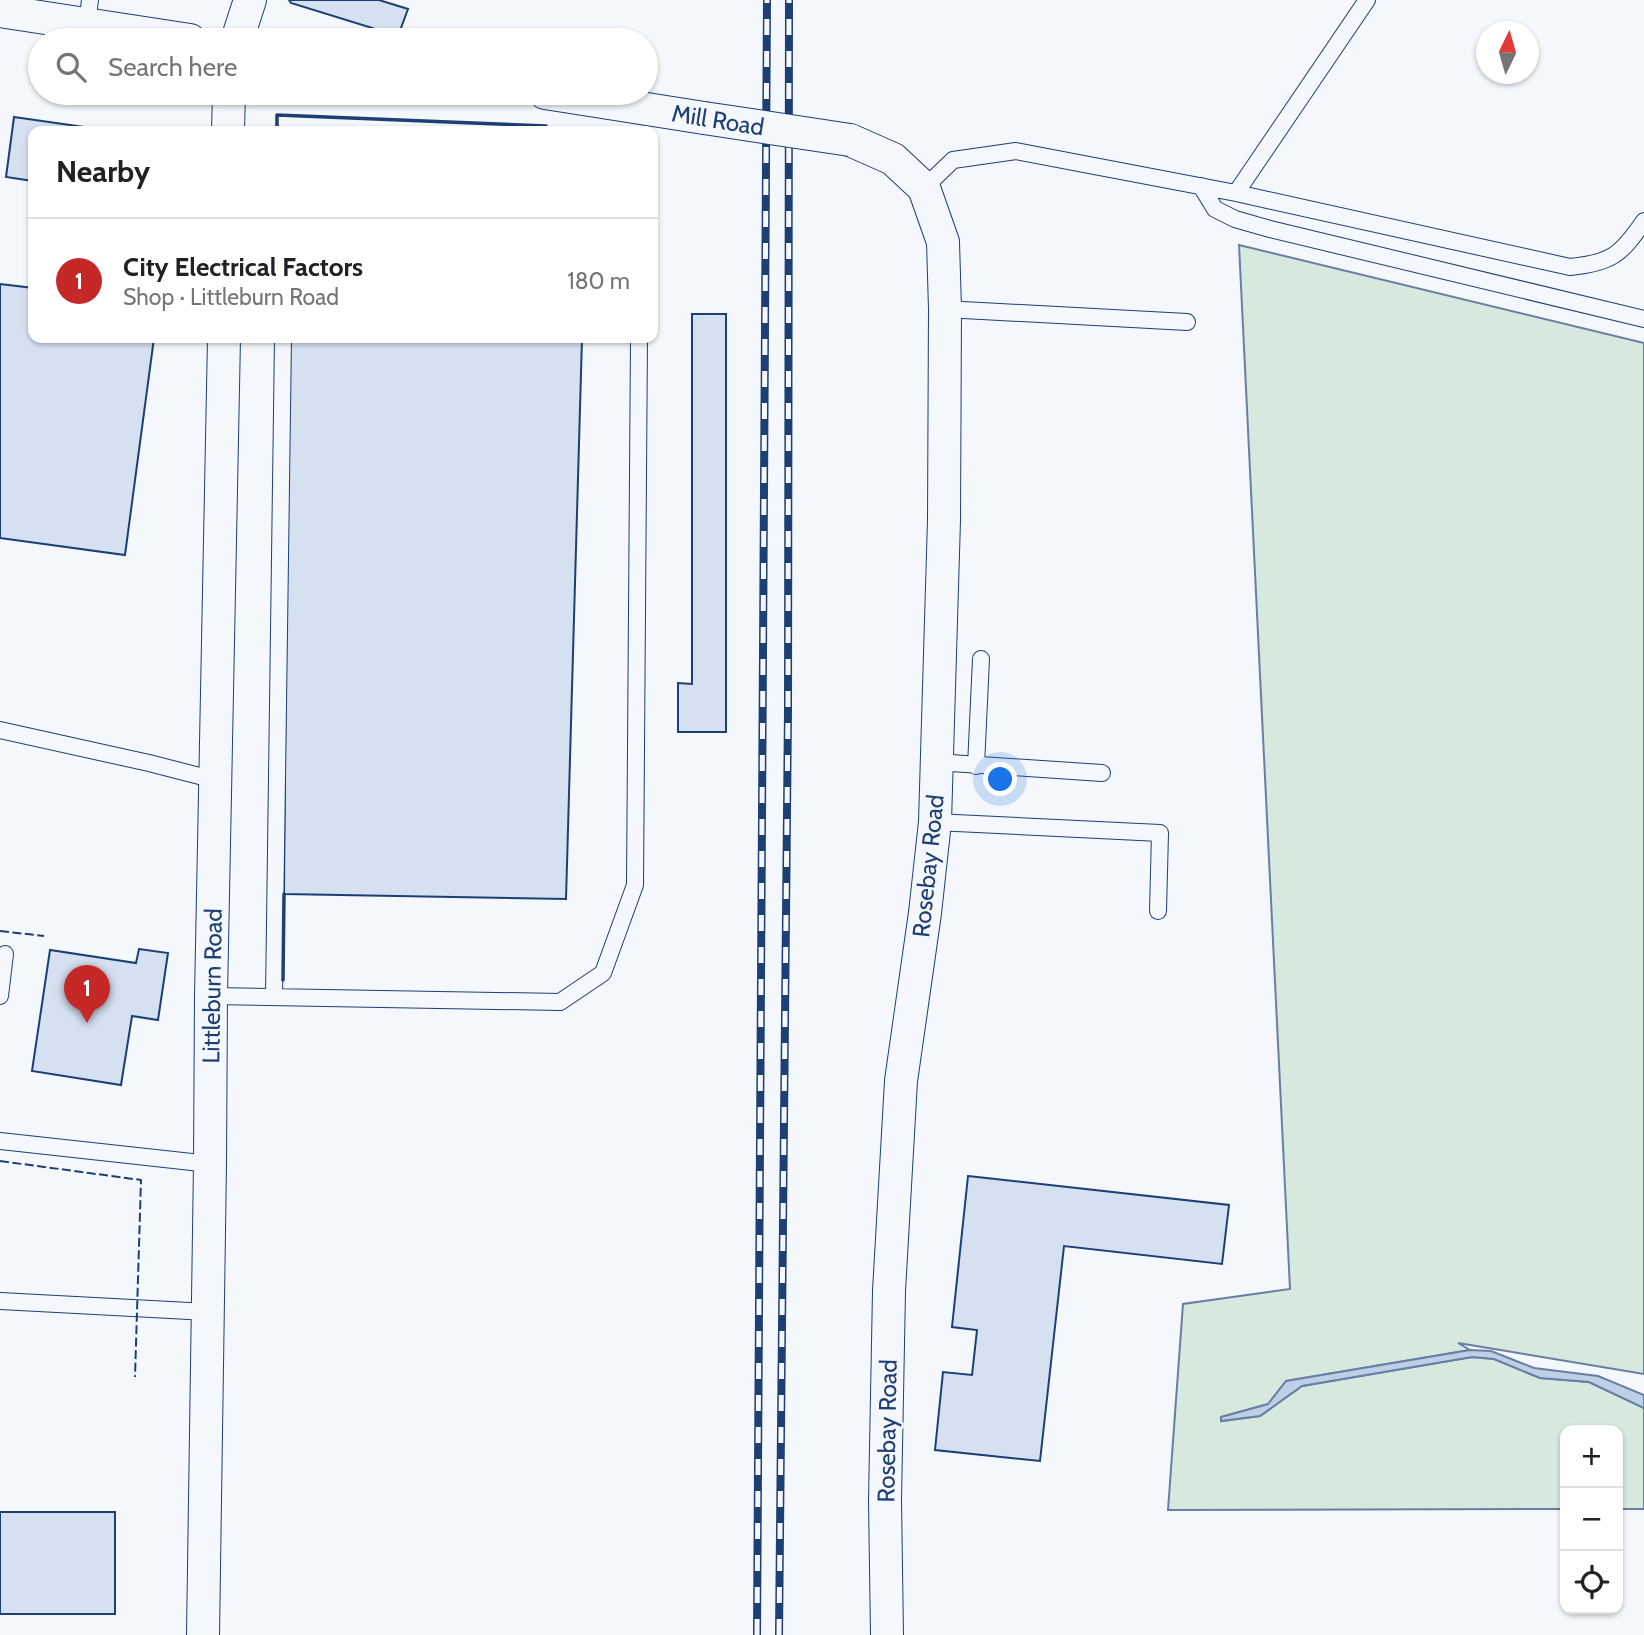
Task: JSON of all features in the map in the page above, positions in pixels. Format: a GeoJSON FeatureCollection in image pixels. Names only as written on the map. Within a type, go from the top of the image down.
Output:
{"type":"FeatureCollection","features":[{"type":"Feature","properties":{"kind":"street"},"geometry":{"type":"LineString","coordinates":[[241,28],[250,0]]}},
{"type":"Feature","properties":{"kind":"street"},"geometry":{"type":"LineString","coordinates":[[0,11],[89,12],[147,28]]}},
{"type":"Feature","properties":{"kind":"street"},"geometry":{"type":"LineString","coordinates":[[228,126],[229,105]]}},
{"type":"Feature","properties":{"kind":"street","name":"Mill Road"},"geometry":{"type":"LineString","coordinates":[[621,105],[850,140]]}},
{"type":"Feature","properties":{"kind":"street","name":"Rosebay Road"},"geometry":{"type":"LineString","coordinates":[[850,140],[893,159],[924,188],[943,242],[945,309],[944,520],[935,822],[901,1081],[890,1278],[885,1500],[887,1635]]}},
{"type":"Feature","properties":{"kind":"street","name":"Littleburn Road"},"geometry":{"type":"LineString","coordinates":[[203,1635],[211,996],[224,343]]}},
{"type":"Feature","properties":{"kind":"lane"},"geometry":{"type":"LineString","coordinates":[[1236,193],[1367,0]]}},
{"type":"Feature","properties":{"kind":"lane"},"geometry":{"type":"LineString","coordinates":[[924,188],[953,160],[1016,151],[1236,193],[1570,267],[1592,265],[1615,256],[1633,238],[1644,221]]}},
{"type":"Feature","properties":{"kind":"lane"},"geometry":{"type":"LineString","coordinates":[[1201,186],[1215,209],[1235,219],[1283,233],[1644,318]]}},
{"type":"Feature","properties":{"kind":"lane"},"geometry":{"type":"LineString","coordinates":[[945,309],[1187,322]]}},
{"type":"Feature","properties":{"kind":"lane"},"geometry":{"type":"LineString","coordinates":[[274,997],[283,343]]}},
{"type":"Feature","properties":{"kind":"lane"},"geometry":{"type":"LineString","coordinates":[[211,996],[560,1002],[603,973],[635,885],[639,343]]}},
{"type":"Feature","properties":{"kind":"lane"},"geometry":{"type":"LineString","coordinates":[[976,766],[981,659]]}},
{"type":"Feature","properties":{"kind":"lane"},"geometry":{"type":"LineString","coordinates":[[0,730],[215,780]]}},
{"type":"Feature","properties":{"kind":"lane"},"geometry":{"type":"LineString","coordinates":[[936,762],[1102,773]]}},
{"type":"Feature","properties":{"kind":"lane"},"geometry":{"type":"LineString","coordinates":[[935,822],[1160,833],[1158,911]]}},
{"type":"Feature","properties":{"kind":"lane"},"geometry":{"type":"LineString","coordinates":[[0,996],[5,954]]}},
{"type":"Feature","properties":{"kind":"lane"},"geometry":{"type":"LineString","coordinates":[[0,1141],[210,1164]]}},
{"type":"Feature","properties":{"kind":"lane"},"geometry":{"type":"LineString","coordinates":[[0,1301],[208,1312]]}},
{"type":"Feature","properties":{"kind":"shaded area"},"geometry":{"type":"Polygon","coordinates":[[[1239,245],[1644,343],[1644,1374],[1458,1343],[1470,1350],[1287,1381],[1269,1404],[1221,1417],[1221,1421],[1260,1416],[1302,1386],[1472,1357],[1494,1359],[1540,1378],[1589,1382],[1644,1408],[1644,1509],[1623,1509],[1623,1425],[1560,1425],[1560,1509],[1168,1510],[1183,1304],[1290,1289],[1239,245]]]}},
{"type":"Feature","properties":{"kind":"water"},"geometry":{"type":"Polygon","coordinates":[[[1470,1350],[1491,1351],[1534,1368],[1598,1376],[1644,1395],[1644,1408],[1589,1382],[1540,1378],[1494,1359],[1472,1357],[1302,1386],[1260,1416],[1221,1421],[1221,1417],[1268,1404],[1286,1381],[1470,1350]]]}},
{"type":"Feature","properties":{"kind":"building"},"geometry":{"type":"Polygon","coordinates":[[[289,0],[379,0],[408,9],[401,28],[372,28],[291,3],[289,0]]]}},
{"type":"Feature","properties":{"kind":"building"},"geometry":{"type":"Polygon","coordinates":[[[14,117],[77,126],[28,126],[28,180],[6,177],[14,117]]]}},
{"type":"Feature","properties":{"kind":"building"},"geometry":{"type":"Polygon","coordinates":[[[0,284],[28,287],[28,343],[153,343],[125,555],[0,538],[0,284]]]}},
{"type":"Feature","properties":{"kind":"building"},"geometry":{"type":"Polygon","coordinates":[[[692,314],[726,314],[726,732],[678,732],[678,683],[692,684],[692,314]]]}},
{"type":"Feature","properties":{"kind":"building"},"geometry":{"type":"Polygon","coordinates":[[[288,343],[582,343],[566,899],[284,894],[288,343]]]}},
{"type":"Feature","properties":{"kind":"building"},"geometry":{"type":"Polygon","coordinates":[[[139,949],[168,953],[158,1020],[132,1016],[121,1085],[32,1071],[50,950],[136,963],[139,949]]]}},
{"type":"Feature","properties":{"kind":"building"},"geometry":{"type":"Polygon","coordinates":[[[968,1176],[1229,1205],[1222,1264],[1064,1246],[1040,1461],[935,1450],[943,1372],[972,1375],[977,1330],[952,1327],[968,1176]]]}},
{"type":"Feature","properties":{"kind":"building"},"geometry":{"type":"Polygon","coordinates":[[[0,1512],[115,1512],[115,1614],[0,1614],[0,1512]]]}},
{"type":"Feature","properties":{"kind":"railway"},"geometry":{"type":"LineString","coordinates":[[757,1635],[767,0]]}},
{"type":"Feature","properties":{"kind":"railway"},"geometry":{"type":"LineString","coordinates":[[779,1635],[788,711],[789,0]]}},
{"type":"Feature","properties":{"kind":"fence"},"geometry":{"type":"LineString","coordinates":[[0,931],[44,936]]}},
{"type":"Feature","properties":{"kind":"fence"},"geometry":{"type":"LineString","coordinates":[[0,1161],[141,1180],[135,1377]]}},
{"type":"Feature","properties":{"kind":"wall"},"geometry":{"type":"LineString","coordinates":[[277,126],[277,115],[546,126]]}},
{"type":"Feature","properties":{"kind":"wall"},"geometry":{"type":"LineString","coordinates":[[283,980],[284,894]]}},
{"type":"Feature","properties":{"kind":"place","name":"City Electrical Factors"},"geometry":{"type":"Point","coordinates":[87,1023]}}]}
